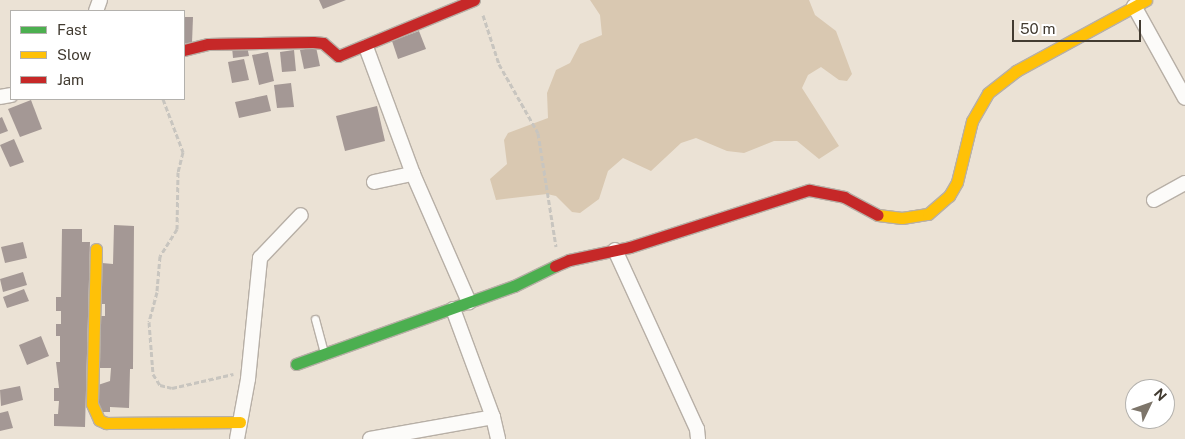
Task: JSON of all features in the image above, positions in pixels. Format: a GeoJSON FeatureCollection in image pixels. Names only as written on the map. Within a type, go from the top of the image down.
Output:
{"type":"FeatureCollection","features":[{"type":"Feature","properties":{"kind":"street"},"geometry":{"type":"LineString","coordinates":[[296,364],[324,352],[453,309],[561,264],[615,250],[809,190],[844,197],[873,215],[902,218],[928,214],[949,196],[957,182],[966,138],[988,93],[1016,71],[1082,32],[1140,3],[1184,92]]}},
{"type":"Feature","properties":{"kind":"street"},"geometry":{"type":"LineString","coordinates":[[185,50],[208,44],[313,42],[323,43],[338,56],[476,4]]}},
{"type":"Feature","properties":{"kind":"street"},"geometry":{"type":"LineString","coordinates":[[366,47],[413,174],[468,302]]}},
{"type":"Feature","properties":{"kind":"street"},"geometry":{"type":"LineString","coordinates":[[374,182],[413,174]]}},
{"type":"Feature","properties":{"kind":"street"},"geometry":{"type":"LineString","coordinates":[[1154,200],[1185,183]]}},
{"type":"Feature","properties":{"kind":"street"},"geometry":{"type":"LineString","coordinates":[[238,439],[249,372],[260,258],[301,215]]}},
{"type":"Feature","properties":{"kind":"street"},"geometry":{"type":"LineString","coordinates":[[96,249],[92,404],[99,420],[106,423],[240,422]]}},
{"type":"Feature","properties":{"kind":"street"},"geometry":{"type":"LineString","coordinates":[[615,250],[697,429],[698,439]]}},
{"type":"Feature","properties":{"kind":"street"},"geometry":{"type":"LineString","coordinates":[[453,309],[493,417],[498,439]]}},
{"type":"Feature","properties":{"kind":"street"},"geometry":{"type":"LineString","coordinates":[[370,439],[493,417]]}},
{"type":"Feature","properties":{"kind":"lane"},"geometry":{"type":"LineString","coordinates":[[315,319],[324,352]]}},
{"type":"Feature","properties":{"kind":"path"},"geometry":{"type":"LineString","coordinates":[[476,4],[499,64],[538,133],[551,225],[561,264]]}},
{"type":"Feature","properties":{"kind":"path"},"geometry":{"type":"LineString","coordinates":[[163,100],[183,152],[178,172],[177,229],[160,256],[149,322],[154,374],[160,386],[172,388],[249,372]]}},
{"type":"Feature","properties":{"kind":"shaded area"},"geometry":{"type":"Polygon","coordinates":[[[590,0],[809,0],[815,15],[836,31],[852,74],[847,81],[839,80],[821,67],[808,75],[802,88],[839,146],[819,159],[797,141],[774,141],[744,153],[727,151],[696,138],[681,143],[651,171],[623,158],[608,171],[599,199],[580,213],[572,212],[556,196],[547,194],[496,200],[490,179],[507,164],[504,140],[508,133],[548,118],[547,93],[556,70],[570,63],[580,44],[602,35],[600,15],[590,0]]]}},
{"type":"Feature","properties":{"kind":"building"},"geometry":{"type":"Polygon","coordinates":[[[319,0],[346,0],[323,9],[319,0]]]}},
{"type":"Feature","properties":{"kind":"building"},"geometry":{"type":"Polygon","coordinates":[[[185,17],[193,17],[192,43],[185,43],[185,17]]]}},
{"type":"Feature","properties":{"kind":"building"},"geometry":{"type":"Polygon","coordinates":[[[419,31],[426,49],[398,59],[392,41],[419,31]]]}},
{"type":"Feature","properties":{"kind":"building"},"geometry":{"type":"Polygon","coordinates":[[[247,46],[249,56],[233,58],[232,47],[247,46]]]}},
{"type":"Feature","properties":{"kind":"building"},"geometry":{"type":"Polygon","coordinates":[[[316,47],[320,66],[304,69],[300,50],[316,47]]]}},
{"type":"Feature","properties":{"kind":"building"},"geometry":{"type":"Polygon","coordinates":[[[294,50],[296,71],[282,72],[280,52],[294,50]]]}},
{"type":"Feature","properties":{"kind":"building"},"geometry":{"type":"Polygon","coordinates":[[[268,52],[274,81],[259,85],[252,55],[268,52]]]}},
{"type":"Feature","properties":{"kind":"building"},"geometry":{"type":"Polygon","coordinates":[[[244,59],[249,80],[232,83],[228,62],[244,59]]]}},
{"type":"Feature","properties":{"kind":"building"},"geometry":{"type":"Polygon","coordinates":[[[291,83],[294,107],[277,108],[274,85],[291,83]]]}},
{"type":"Feature","properties":{"kind":"building"},"geometry":{"type":"Polygon","coordinates":[[[267,95],[271,111],[239,118],[235,102],[267,95]]]}},
{"type":"Feature","properties":{"kind":"building"},"geometry":{"type":"Polygon","coordinates":[[[31,100],[42,129],[20,137],[8,109],[31,100]]]}},
{"type":"Feature","properties":{"kind":"building"},"geometry":{"type":"Polygon","coordinates":[[[377,106],[385,141],[345,151],[336,116],[377,106]]]}},
{"type":"Feature","properties":{"kind":"building"},"geometry":{"type":"Polygon","coordinates":[[[2,117],[8,131],[0,134],[0,118],[2,117]]]}},
{"type":"Feature","properties":{"kind":"building"},"geometry":{"type":"Polygon","coordinates":[[[14,139],[24,162],[10,167],[0,145],[14,139]]]}},
{"type":"Feature","properties":{"kind":"building"},"geometry":{"type":"Polygon","coordinates":[[[114,225],[134,226],[133,369],[130,369],[129,408],[110,407],[110,412],[97,412],[98,385],[110,381],[111,368],[99,368],[100,316],[105,316],[105,304],[101,304],[102,263],[113,264],[114,225]]]}},
{"type":"Feature","properties":{"kind":"building"},"geometry":{"type":"Polygon","coordinates":[[[62,229],[82,229],[82,242],[90,242],[85,427],[54,426],[54,414],[58,414],[59,401],[54,401],[54,388],[59,388],[56,362],[60,362],[60,336],[56,336],[56,324],[61,324],[61,311],[56,311],[56,297],[61,297],[62,229]]]}},
{"type":"Feature","properties":{"kind":"building"},"geometry":{"type":"Polygon","coordinates":[[[23,242],[27,258],[5,263],[1,247],[23,242]]]}},
{"type":"Feature","properties":{"kind":"building"},"geometry":{"type":"Polygon","coordinates":[[[23,272],[27,285],[3,292],[0,279],[23,272]]]}},
{"type":"Feature","properties":{"kind":"building"},"geometry":{"type":"Polygon","coordinates":[[[24,289],[29,301],[7,308],[3,297],[24,289]]]}},
{"type":"Feature","properties":{"kind":"building"},"geometry":{"type":"Polygon","coordinates":[[[41,336],[49,356],[27,365],[19,345],[41,336]]]}},
{"type":"Feature","properties":{"kind":"building"},"geometry":{"type":"Polygon","coordinates":[[[20,386],[23,400],[1,406],[0,390],[20,386]]]}},
{"type":"Feature","properties":{"kind":"building"},"geometry":{"type":"Polygon","coordinates":[[[8,411],[13,428],[0,431],[0,413],[8,411]]]}},
{"type":"Feature","properties":{"kind":"traffic: fast"},"geometry":{"type":"LineString","coordinates":[[296,364],[514,286],[555,266]]}},
{"type":"Feature","properties":{"kind":"traffic: slow"},"geometry":{"type":"LineString","coordinates":[[878,215],[902,218],[928,214],[949,196],[957,182],[972,121],[988,93],[1016,71],[1146,0]]}},
{"type":"Feature","properties":{"kind":"traffic: slow"},"geometry":{"type":"LineString","coordinates":[[96,249],[92,404],[99,420],[106,423],[240,422]]}},
{"type":"Feature","properties":{"kind":"traffic: jam"},"geometry":{"type":"LineString","coordinates":[[185,50],[208,44],[313,42],[323,43],[338,56],[474,0]]}},
{"type":"Feature","properties":{"kind":"traffic: jam"},"geometry":{"type":"LineString","coordinates":[[555,266],[569,260],[630,247],[809,190],[844,197],[878,215]]}}]}
